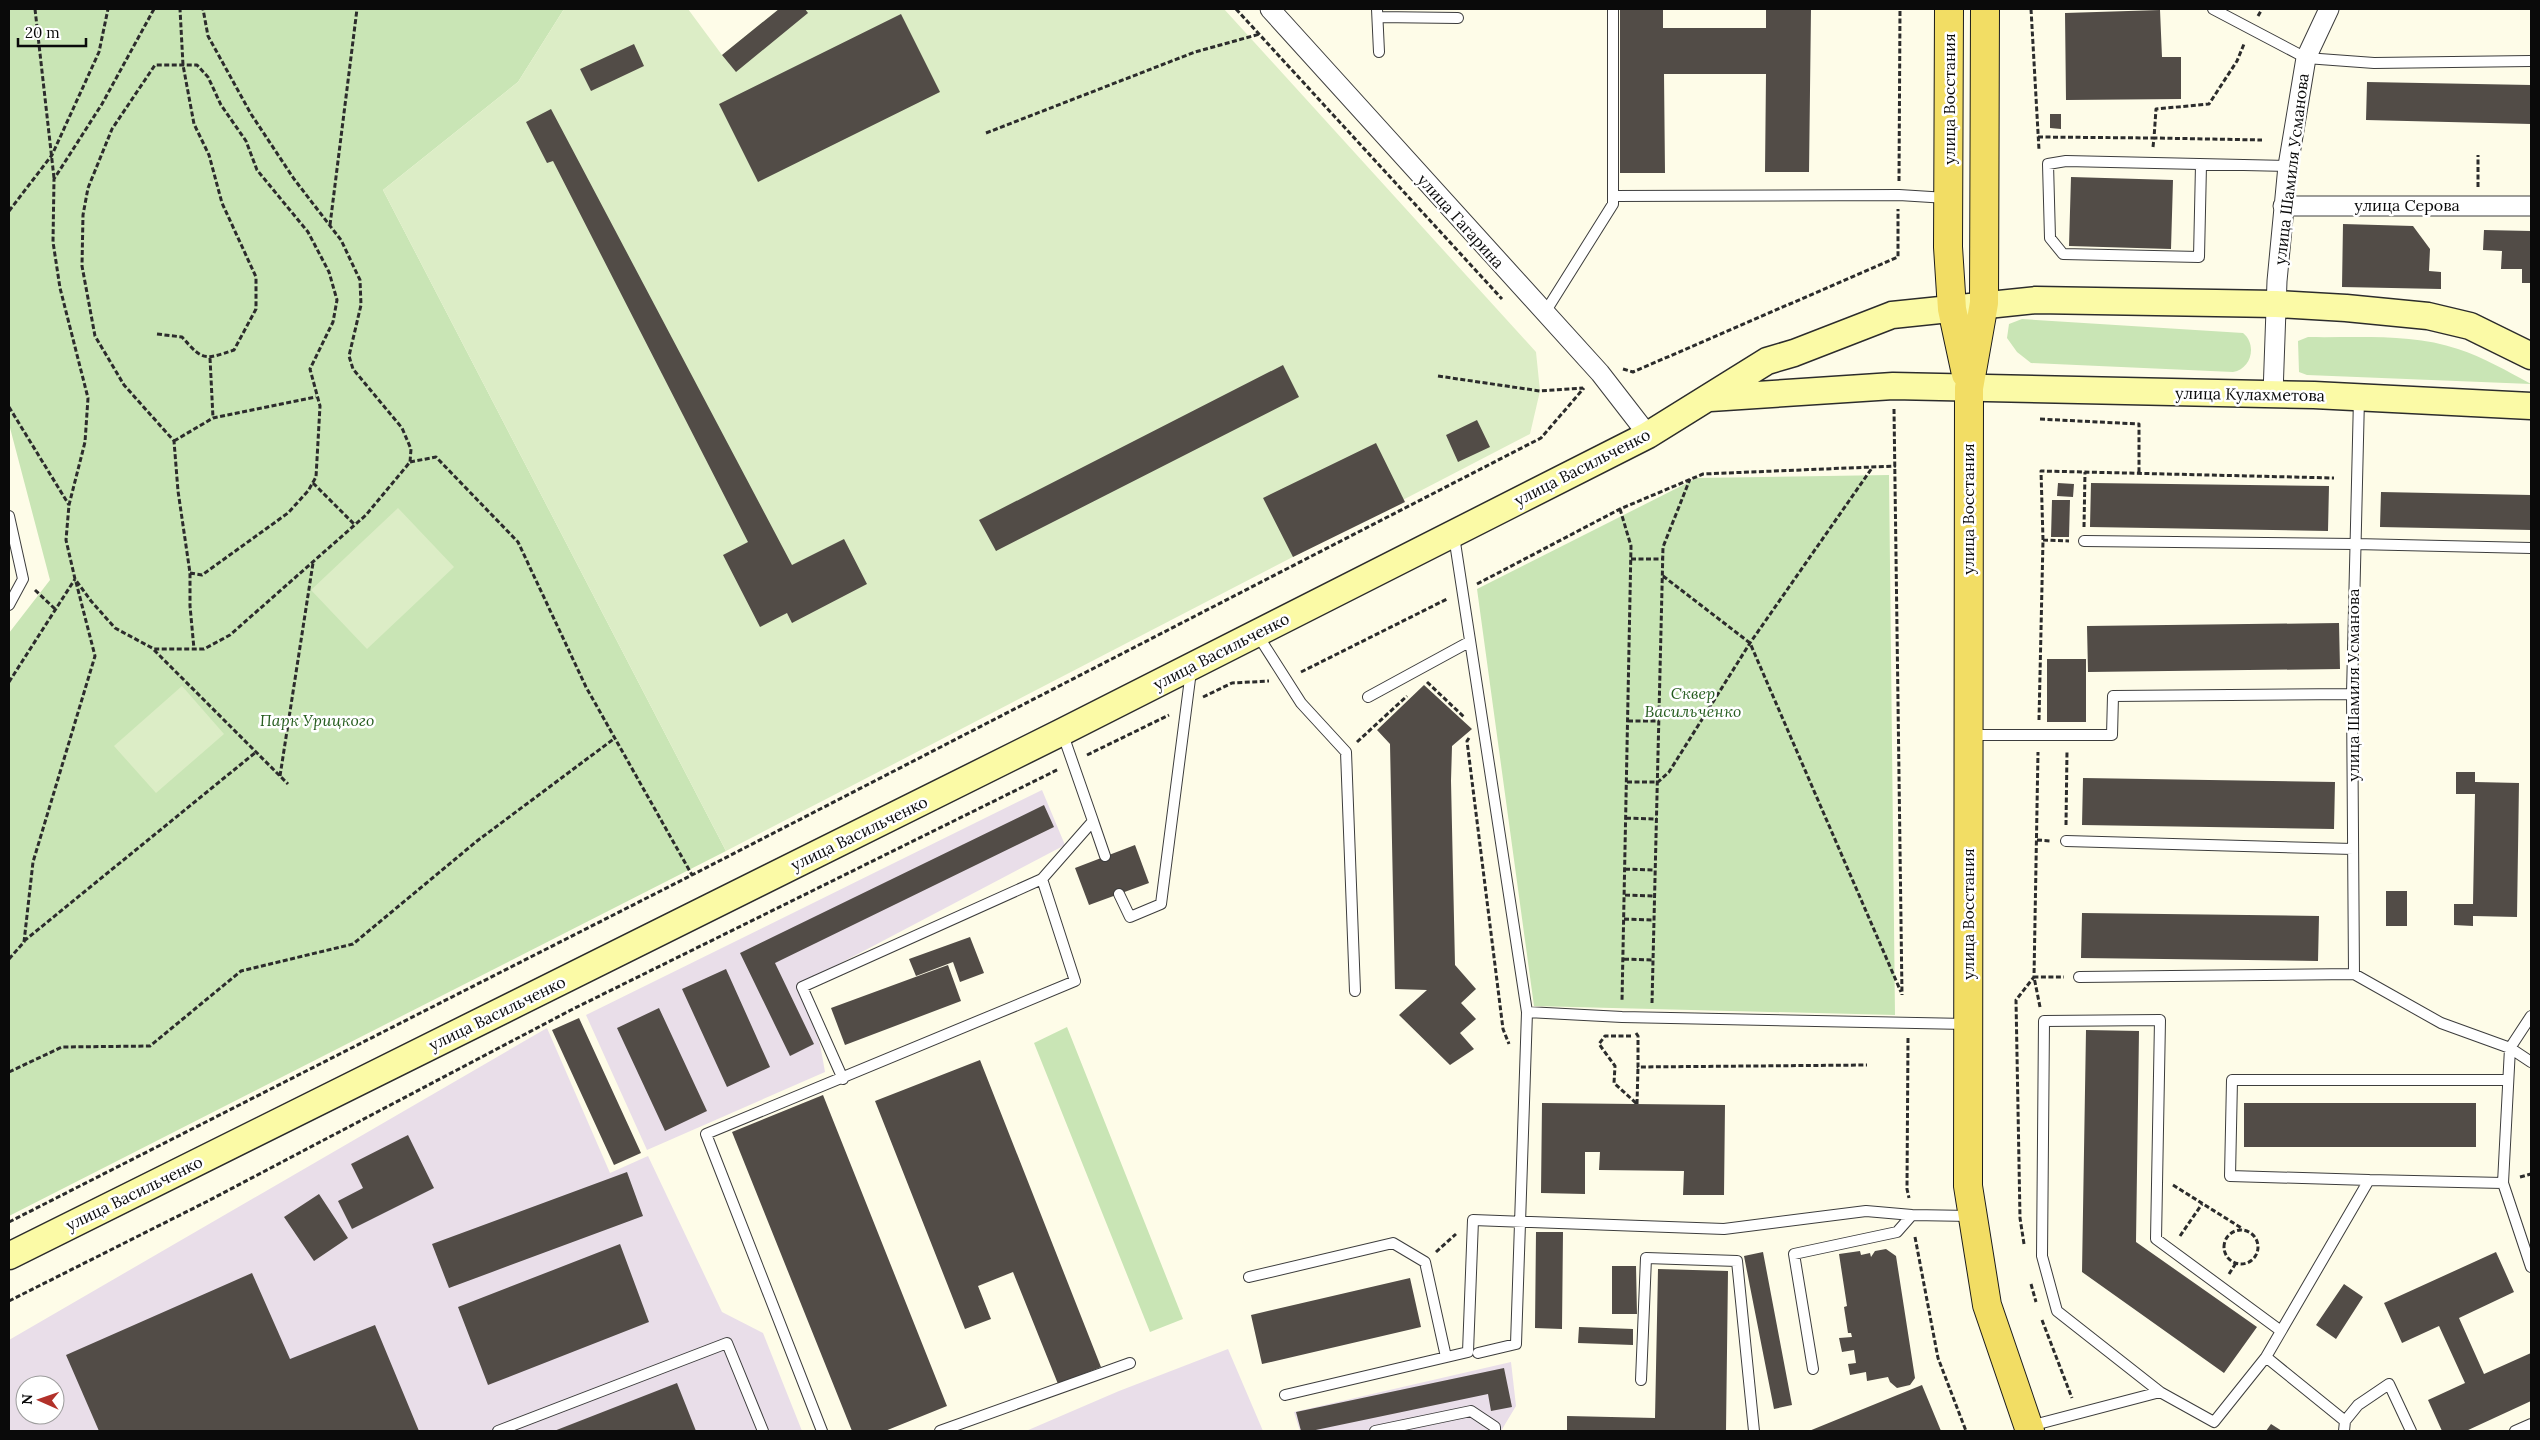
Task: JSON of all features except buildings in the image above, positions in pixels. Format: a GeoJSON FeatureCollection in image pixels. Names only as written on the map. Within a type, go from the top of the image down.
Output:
{"type":"FeatureCollection","features":[{"type":"Feature","properties":{"kind":"main road","name":"улица Восстания"},"geometry":{"type":"LineString","coordinates":[[1949,9],[1950,198],[1948,247],[1952,308],[1968,388]]}},
{"type":"Feature","properties":{"kind":"main road","name":"улица Восстания"},"geometry":{"type":"LineString","coordinates":[[1985,9],[1984,304],[1968,388],[1968,1186],[1987,1304],[2029,1429]]}},
{"type":"Feature","properties":{"kind":"main road"},"geometry":{"type":"LineString","coordinates":[[1952,308],[2036,300],[2276,304],[2428,316],[2470,326],[2531,356]]}},
{"type":"Feature","properties":{"kind":"main road","name":"улица Васильченко"},"geometry":{"type":"LineString","coordinates":[[9,1256],[1062,732],[1192,664],[1648,435],[1766,361],[1794,353],[1892,314],[1952,308]]}},
{"type":"Feature","properties":{"kind":"main road","name":"улица Васильченко"},"geometry":{"type":"LineString","coordinates":[[1704,399],[1870,386],[1968,388]]}},
{"type":"Feature","properties":{"kind":"main road","name":"улица Кулахметова"},"geometry":{"type":"LineString","coordinates":[[1968,388],[2272,394],[2531,406]]}},
{"type":"Feature","properties":{"kind":"street","name":"улица Гагарина"},"geometry":{"type":"LineString","coordinates":[[1270,9],[1544,314],[1600,373],[1648,435]]}},
{"type":"Feature","properties":{"kind":"street","name":"улица Шамиля Усманова"},"geometry":{"type":"LineString","coordinates":[[2272,394],[2276,304],[2283,206],[2288,166],[2306,58],[2329,9]]}},
{"type":"Feature","properties":{"kind":"street","name":"улица Серова"},"geometry":{"type":"LineString","coordinates":[[2283,206],[2531,206]]}},
{"type":"Feature","properties":{"kind":"lane"},"geometry":{"type":"LineString","coordinates":[[1544,314],[1613,204],[1613,9]]}},
{"type":"Feature","properties":{"kind":"lane"},"geometry":{"type":"LineString","coordinates":[[2213,9],[2306,58],[2374,63],[2531,61]]}},
{"type":"Feature","properties":{"kind":"lane"},"geometry":{"type":"LineString","coordinates":[[1380,52],[1377,13],[1458,18]]}},
{"type":"Feature","properties":{"kind":"lane"},"geometry":{"type":"LineString","coordinates":[[2201,164],[2199,257],[2063,254],[2050,238],[2048,164],[2066,161],[2152,163],[2201,164],[2288,166]]}},
{"type":"Feature","properties":{"kind":"lane"},"geometry":{"type":"LineString","coordinates":[[1613,196],[1898,195],[1950,198]]}},
{"type":"Feature","properties":{"kind":"lane","name":"улица Шамиля Усманова"},"geometry":{"type":"LineString","coordinates":[[2354,974],[2352,694],[2359,397]]}},
{"type":"Feature","properties":{"kind":"lane"},"geometry":{"type":"LineString","coordinates":[[9,516],[23,580],[9,605]]}},
{"type":"Feature","properties":{"kind":"lane"},"geometry":{"type":"LineString","coordinates":[[1453,533],[1527,1012],[1516,1344],[1478,1353]]}},
{"type":"Feature","properties":{"kind":"lane"},"geometry":{"type":"LineString","coordinates":[[2084,541],[2531,548]]}},
{"type":"Feature","properties":{"kind":"lane"},"geometry":{"type":"LineString","coordinates":[[1257,633],[1301,703],[1346,752],[1355,991]]}},
{"type":"Feature","properties":{"kind":"lane"},"geometry":{"type":"LineString","coordinates":[[1368,698],[1469,642]]}},
{"type":"Feature","properties":{"kind":"lane"},"geometry":{"type":"LineString","coordinates":[[1119,894],[1130,917],[1161,904],[1192,664]]}},
{"type":"Feature","properties":{"kind":"lane"},"geometry":{"type":"LineString","coordinates":[[1968,735],[2112,735],[2113,696],[2352,694]]}},
{"type":"Feature","properties":{"kind":"lane"},"geometry":{"type":"LineString","coordinates":[[1062,732],[1105,856]]}},
{"type":"Feature","properties":{"kind":"lane"},"geometry":{"type":"LineString","coordinates":[[843,1079],[802,987],[1042,879],[1093,821]]}},
{"type":"Feature","properties":{"kind":"lane"},"geometry":{"type":"LineString","coordinates":[[2066,841],[2353,849]]}},
{"type":"Feature","properties":{"kind":"lane"},"geometry":{"type":"LineString","coordinates":[[822,1431],[706,1134],[843,1079],[1075,981],[1042,879]]}},
{"type":"Feature","properties":{"kind":"lane"},"geometry":{"type":"LineString","coordinates":[[2080,977],[2354,974],[2441,1023],[2510,1048],[2531,1062]]}},
{"type":"Feature","properties":{"kind":"lane"},"geometry":{"type":"LineString","coordinates":[[1527,1012],[1622,1013],[1968,1024]]}},
{"type":"Feature","properties":{"kind":"lane"},"geometry":{"type":"LineString","coordinates":[[2531,1016],[2510,1048],[2503,1183],[2531,1267]]}},
{"type":"Feature","properties":{"kind":"lane"},"geometry":{"type":"LineString","coordinates":[[2281,1331],[2156,1239],[2160,1020],[2044,1021],[2042,1256],[2057,1311],[2160,1392],[2214,1422],[2266,1357],[2369,1180]]}},
{"type":"Feature","properties":{"kind":"lane"},"geometry":{"type":"LineString","coordinates":[[2503,1183],[2230,1176],[2232,1080],[2507,1080]]}},
{"type":"Feature","properties":{"kind":"lane"},"geometry":{"type":"LineString","coordinates":[[1285,1396],[1468,1352],[1473,1220],[1724,1229],[1866,1211],[1912,1215],[1972,1216]]}},
{"type":"Feature","properties":{"kind":"lane"},"geometry":{"type":"LineString","coordinates":[[1813,1369],[1794,1254],[1897,1232],[1912,1215]]}},
{"type":"Feature","properties":{"kind":"lane"},"geometry":{"type":"LineString","coordinates":[[1249,1277],[1393,1243],[1424,1262],[1446,1357]]}},
{"type":"Feature","properties":{"kind":"lane"},"geometry":{"type":"LineString","coordinates":[[1641,1380],[1646,1258],[1737,1261],[1754,1431]]}},
{"type":"Feature","properties":{"kind":"lane"},"geometry":{"type":"LineString","coordinates":[[498,1431],[727,1343],[763,1431]]}},
{"type":"Feature","properties":{"kind":"lane"},"geometry":{"type":"LineString","coordinates":[[2266,1357],[2344,1426],[2358,1405],[2389,1384],[2411,1431]]}},
{"type":"Feature","properties":{"kind":"lane"},"geometry":{"type":"LineString","coordinates":[[940,1431],[1130,1363]]}},
{"type":"Feature","properties":{"kind":"lane"},"geometry":{"type":"LineString","coordinates":[[2029,1429],[2078,1412],[2160,1392]]}},
{"type":"Feature","properties":{"kind":"lane"},"geometry":{"type":"LineString","coordinates":[[1375,1431],[1471,1411],[1495,1427],[1495,1431]]}},
{"type":"Feature","properties":{"kind":"lane"},"geometry":{"type":"LineString","coordinates":[[2515,1431],[2531,1424]]}},
{"type":"Feature","properties":{"kind":"path"},"geometry":{"type":"LineString","coordinates":[[24,942],[33,862],[95,656],[66,540],[69,505],[85,442],[88,398],[55,261],[53,242],[54,179],[35,9]]}},
{"type":"Feature","properties":{"kind":"path"},"geometry":{"type":"LineString","coordinates":[[9,210],[52,155],[99,52],[108,9]]}},
{"type":"Feature","properties":{"kind":"path"},"geometry":{"type":"LineString","coordinates":[[54,179],[102,104],[154,9]]}},
{"type":"Feature","properties":{"kind":"path"},"geometry":{"type":"LineString","coordinates":[[157,334],[182,337],[198,355],[210,358],[234,350],[256,309],[256,277],[222,203],[209,155],[194,124],[183,65],[180,9]]}},
{"type":"Feature","properties":{"kind":"path"},"geometry":{"type":"LineString","coordinates":[[154,649],[204,648],[230,634],[366,515],[410,462],[411,449],[402,428],[354,369],[349,356],[361,305],[360,280],[341,240],[294,179],[250,114],[208,36],[203,9]]}},
{"type":"Feature","properties":{"kind":"path"},"geometry":{"type":"LineString","coordinates":[[330,226],[357,9]]}},
{"type":"Feature","properties":{"kind":"path"},"geometry":{"type":"LineString","coordinates":[[1236,9],[1507,305]]}},
{"type":"Feature","properties":{"kind":"path"},"geometry":{"type":"LineString","coordinates":[[1616,368],[1633,372],[1898,257],[1900,9]]}},
{"type":"Feature","properties":{"kind":"path"},"geometry":{"type":"LineString","coordinates":[[2031,9],[2040,157]]}},
{"type":"Feature","properties":{"kind":"path"},"geometry":{"type":"LineString","coordinates":[[2152,163],[2156,109],[2209,104],[2237,61],[2250,30],[2262,9]]}},
{"type":"Feature","properties":{"kind":"path"},"geometry":{"type":"LineString","coordinates":[[986,133],[1195,52],[1260,34]]}},
{"type":"Feature","properties":{"kind":"path"},"geometry":{"type":"LineString","coordinates":[[190,573],[202,575],[288,514],[313,483],[316,477],[320,406],[316,398],[310,369],[333,322],[337,300],[329,272],[308,232],[256,170],[246,141],[221,105],[208,77],[197,65],[155,65],[112,129],[88,188],[83,215],[82,266],[95,336],[124,385],[174,441],[178,491],[190,573],[190,606],[194,649]]}},
{"type":"Feature","properties":{"kind":"path"},"geometry":{"type":"LineString","coordinates":[[2038,137],[2262,140]]}},
{"type":"Feature","properties":{"kind":"path"},"geometry":{"type":"LineString","coordinates":[[210,358],[213,418]]}},
{"type":"Feature","properties":{"kind":"path"},"geometry":{"type":"LineString","coordinates":[[1438,376],[1540,391],[1584,388]]}},
{"type":"Feature","properties":{"kind":"path"},"geometry":{"type":"LineString","coordinates":[[1578,381],[1584,388]]}},
{"type":"Feature","properties":{"kind":"path"},"geometry":{"type":"LineString","coordinates":[[9,1222],[692,876],[1541,438],[1584,388]]}},
{"type":"Feature","properties":{"kind":"path"},"geometry":{"type":"LineString","coordinates":[[174,441],[213,418],[316,398]]}},
{"type":"Feature","properties":{"kind":"path"},"geometry":{"type":"LineString","coordinates":[[1663,576],[1750,643],[1902,995],[1894,404]]}},
{"type":"Feature","properties":{"kind":"path"},"geometry":{"type":"LineString","coordinates":[[9,407],[69,505]]}},
{"type":"Feature","properties":{"kind":"path"},"geometry":{"type":"LineString","coordinates":[[2040,419],[2139,424],[2139,474]]}},
{"type":"Feature","properties":{"kind":"path"},"geometry":{"type":"LineString","coordinates":[[410,462],[436,457],[518,542],[586,687],[692,876]]}},
{"type":"Feature","properties":{"kind":"path"},"geometry":{"type":"LineString","coordinates":[[9,1301],[206,1202],[571,1010],[1232,683],[1285,680],[1461,592],[1620,509],[1702,474],[1896,466]]}},
{"type":"Feature","properties":{"kind":"path"},"geometry":{"type":"LineString","coordinates":[[1627,782],[1658,782],[1669,772],[1750,643],[1873,467]]}},
{"type":"Feature","properties":{"kind":"path"},"geometry":{"type":"LineString","coordinates":[[2044,1021],[2034,977],[2043,540],[2041,471],[2334,478]]}},
{"type":"Feature","properties":{"kind":"path"},"geometry":{"type":"LineString","coordinates":[[2043,540],[2084,541],[2085,472]]}},
{"type":"Feature","properties":{"kind":"path"},"geometry":{"type":"LineString","coordinates":[[1652,997],[1663,547],[1690,479]]}},
{"type":"Feature","properties":{"kind":"path"},"geometry":{"type":"LineString","coordinates":[[313,483],[355,525]]}},
{"type":"Feature","properties":{"kind":"path"},"geometry":{"type":"LineString","coordinates":[[1620,509],[1631,546],[1622,1013],[1638,1036],[1637,1104],[1614,1083],[1615,1066],[1599,1044],[1606,1036],[1638,1036]]}},
{"type":"Feature","properties":{"kind":"path"},"geometry":{"type":"LineString","coordinates":[[1631,559],[1663,559]]}},
{"type":"Feature","properties":{"kind":"path"},"geometry":{"type":"LineString","coordinates":[[280,776],[313,562]]}},
{"type":"Feature","properties":{"kind":"path"},"geometry":{"type":"LineString","coordinates":[[9,682],[75,579]]}},
{"type":"Feature","properties":{"kind":"path"},"geometry":{"type":"LineString","coordinates":[[75,579],[91,601],[115,628],[154,649],[288,784]]}},
{"type":"Feature","properties":{"kind":"path"},"geometry":{"type":"LineString","coordinates":[[23,580],[55,609]]}},
{"type":"Feature","properties":{"kind":"path"},"geometry":{"type":"LineString","coordinates":[[1424,680],[1470,723]]}},
{"type":"Feature","properties":{"kind":"path"},"geometry":{"type":"LineString","coordinates":[[1346,752],[1411,692]]}},
{"type":"Feature","properties":{"kind":"path"},"geometry":{"type":"LineString","coordinates":[[1628,721],[1659,721]]}},
{"type":"Feature","properties":{"kind":"path"},"geometry":{"type":"LineString","coordinates":[[1472,735],[1466,741],[1502,1029],[1525,1079]]}},
{"type":"Feature","properties":{"kind":"path"},"geometry":{"type":"LineString","coordinates":[[2066,841],[2067,735]]}},
{"type":"Feature","properties":{"kind":"path"},"geometry":{"type":"LineString","coordinates":[[9,1072],[62,1047],[150,1046],[241,971],[353,944],[477,840],[614,738]]}},
{"type":"Feature","properties":{"kind":"path"},"geometry":{"type":"LineString","coordinates":[[9,959],[24,942],[256,752]]}},
{"type":"Feature","properties":{"kind":"path"},"geometry":{"type":"LineString","coordinates":[[1626,818],[1656,818]]}},
{"type":"Feature","properties":{"kind":"path"},"geometry":{"type":"LineString","coordinates":[[2037,840],[2050,841]]}},
{"type":"Feature","properties":{"kind":"path"},"geometry":{"type":"LineString","coordinates":[[1625,869],[1655,870]]}},
{"type":"Feature","properties":{"kind":"path"},"geometry":{"type":"LineString","coordinates":[[1625,896],[1654,896]]}},
{"type":"Feature","properties":{"kind":"path"},"geometry":{"type":"LineString","coordinates":[[1624,919],[1654,920]]}},
{"type":"Feature","properties":{"kind":"path"},"geometry":{"type":"LineString","coordinates":[[1624,959],[1653,960]]}},
{"type":"Feature","properties":{"kind":"path"},"geometry":{"type":"LineString","coordinates":[[2034,977],[2054,977]]}},
{"type":"Feature","properties":{"kind":"path"},"geometry":{"type":"LineString","coordinates":[[2025,1246],[2020,1218],[2016,1000],[2034,977]]}},
{"type":"Feature","properties":{"kind":"path"},"geometry":{"type":"LineString","coordinates":[[1908,1038],[1907,1189],[1938,1358],[1966,1431]]}},
{"type":"Feature","properties":{"kind":"path"},"geometry":{"type":"LineString","coordinates":[[1638,1067],[1867,1065]]}},
{"type":"Feature","properties":{"kind":"path"},"geometry":{"type":"LineString","coordinates":[[2157,1175],[2243,1230],[2254,1235],[2258,1248],[2250,1261],[2236,1263],[2224,1251],[2224,1243],[2234,1231],[2243,1230]]}},
{"type":"Feature","properties":{"kind":"path"},"geometry":{"type":"LineString","coordinates":[[2170,1250],[2202,1204]]}},
{"type":"Feature","properties":{"kind":"path"},"geometry":{"type":"LineString","coordinates":[[1424,1262],[1473,1220]]}},
{"type":"Feature","properties":{"kind":"path"},"geometry":{"type":"LineString","coordinates":[[2031,1283],[2038,1309]]}},
{"type":"Feature","properties":{"kind":"path"},"geometry":{"type":"LineString","coordinates":[[2041,1317],[2055,1359],[2078,1412]]}},
{"type":"Feature","properties":{"kind":"shaded area"},"geometry":{"type":"Polygon","coordinates":[[[1042,790],[1065,845],[799,985],[820,1044],[825,1072],[647,1150],[586,1015],[1042,790]]]}},
{"type":"Feature","properties":{"kind":"shaded area"},"geometry":{"type":"Polygon","coordinates":[[[547,1028],[610,1173],[648,1156],[722,1312],[763,1333],[802,1431],[9,1431],[9,1340],[547,1028]]]}},
{"type":"Feature","properties":{"kind":"shaded area"},"geometry":{"type":"Polygon","coordinates":[[[1228,1349],[1263,1431],[1026,1431],[1119,1391],[1228,1349]]]}},
{"type":"Feature","properties":{"kind":"shaded area"},"geometry":{"type":"Polygon","coordinates":[[[1511,1362],[1516,1406],[1501,1431],[1300,1431],[1294,1412],[1511,1362]]]}},
{"type":"Feature","properties":{"kind":"green space","name":"Парк Урицкого"},"geometry":{"type":"Polygon","coordinates":[[[9,9],[564,9],[518,82],[383,190],[726,851],[9,1216],[9,633],[50,580],[9,424],[9,9]]]}},
{"type":"Feature","properties":{"kind":"green space"},"geometry":{"type":"Polygon","coordinates":[[[564,9],[688,9],[722,55],[779,9],[1224,9],[1536,352],[1540,391],[1530,434],[726,851],[383,190],[518,82],[564,9]]]}},
{"type":"Feature","properties":{"kind":"green space"},"geometry":{"type":"Polygon","coordinates":[[[2022,319],[2243,333],[2250,343],[2250,356],[2245,366],[2233,372],[2031,363],[2017,352],[2007,338],[2009,324],[2022,319]]]}},
{"type":"Feature","properties":{"kind":"green space"},"geometry":{"type":"Polygon","coordinates":[[[2308,337],[2403,338],[2440,344],[2477,356],[2531,384],[2307,375],[2299,372],[2298,341],[2308,337]]]}},
{"type":"Feature","properties":{"kind":"green space","name":"Сквер Васильченко"},"geometry":{"type":"Polygon","coordinates":[[[1889,475],[1895,1015],[1534,1006],[1477,589],[1697,478],[1889,475]]]}},
{"type":"Feature","properties":{"kind":"green space"},"geometry":{"type":"Polygon","coordinates":[[[398,508],[454,567],[367,649],[311,590],[398,508]]]}},
{"type":"Feature","properties":{"kind":"green space"},"geometry":{"type":"Polygon","coordinates":[[[182,686],[224,734],[156,793],[114,746],[182,686]]]}},
{"type":"Feature","properties":{"kind":"green space"},"geometry":{"type":"Polygon","coordinates":[[[1067,1027],[1183,1319],[1150,1332],[1034,1043],[1067,1027]]]}}]}
